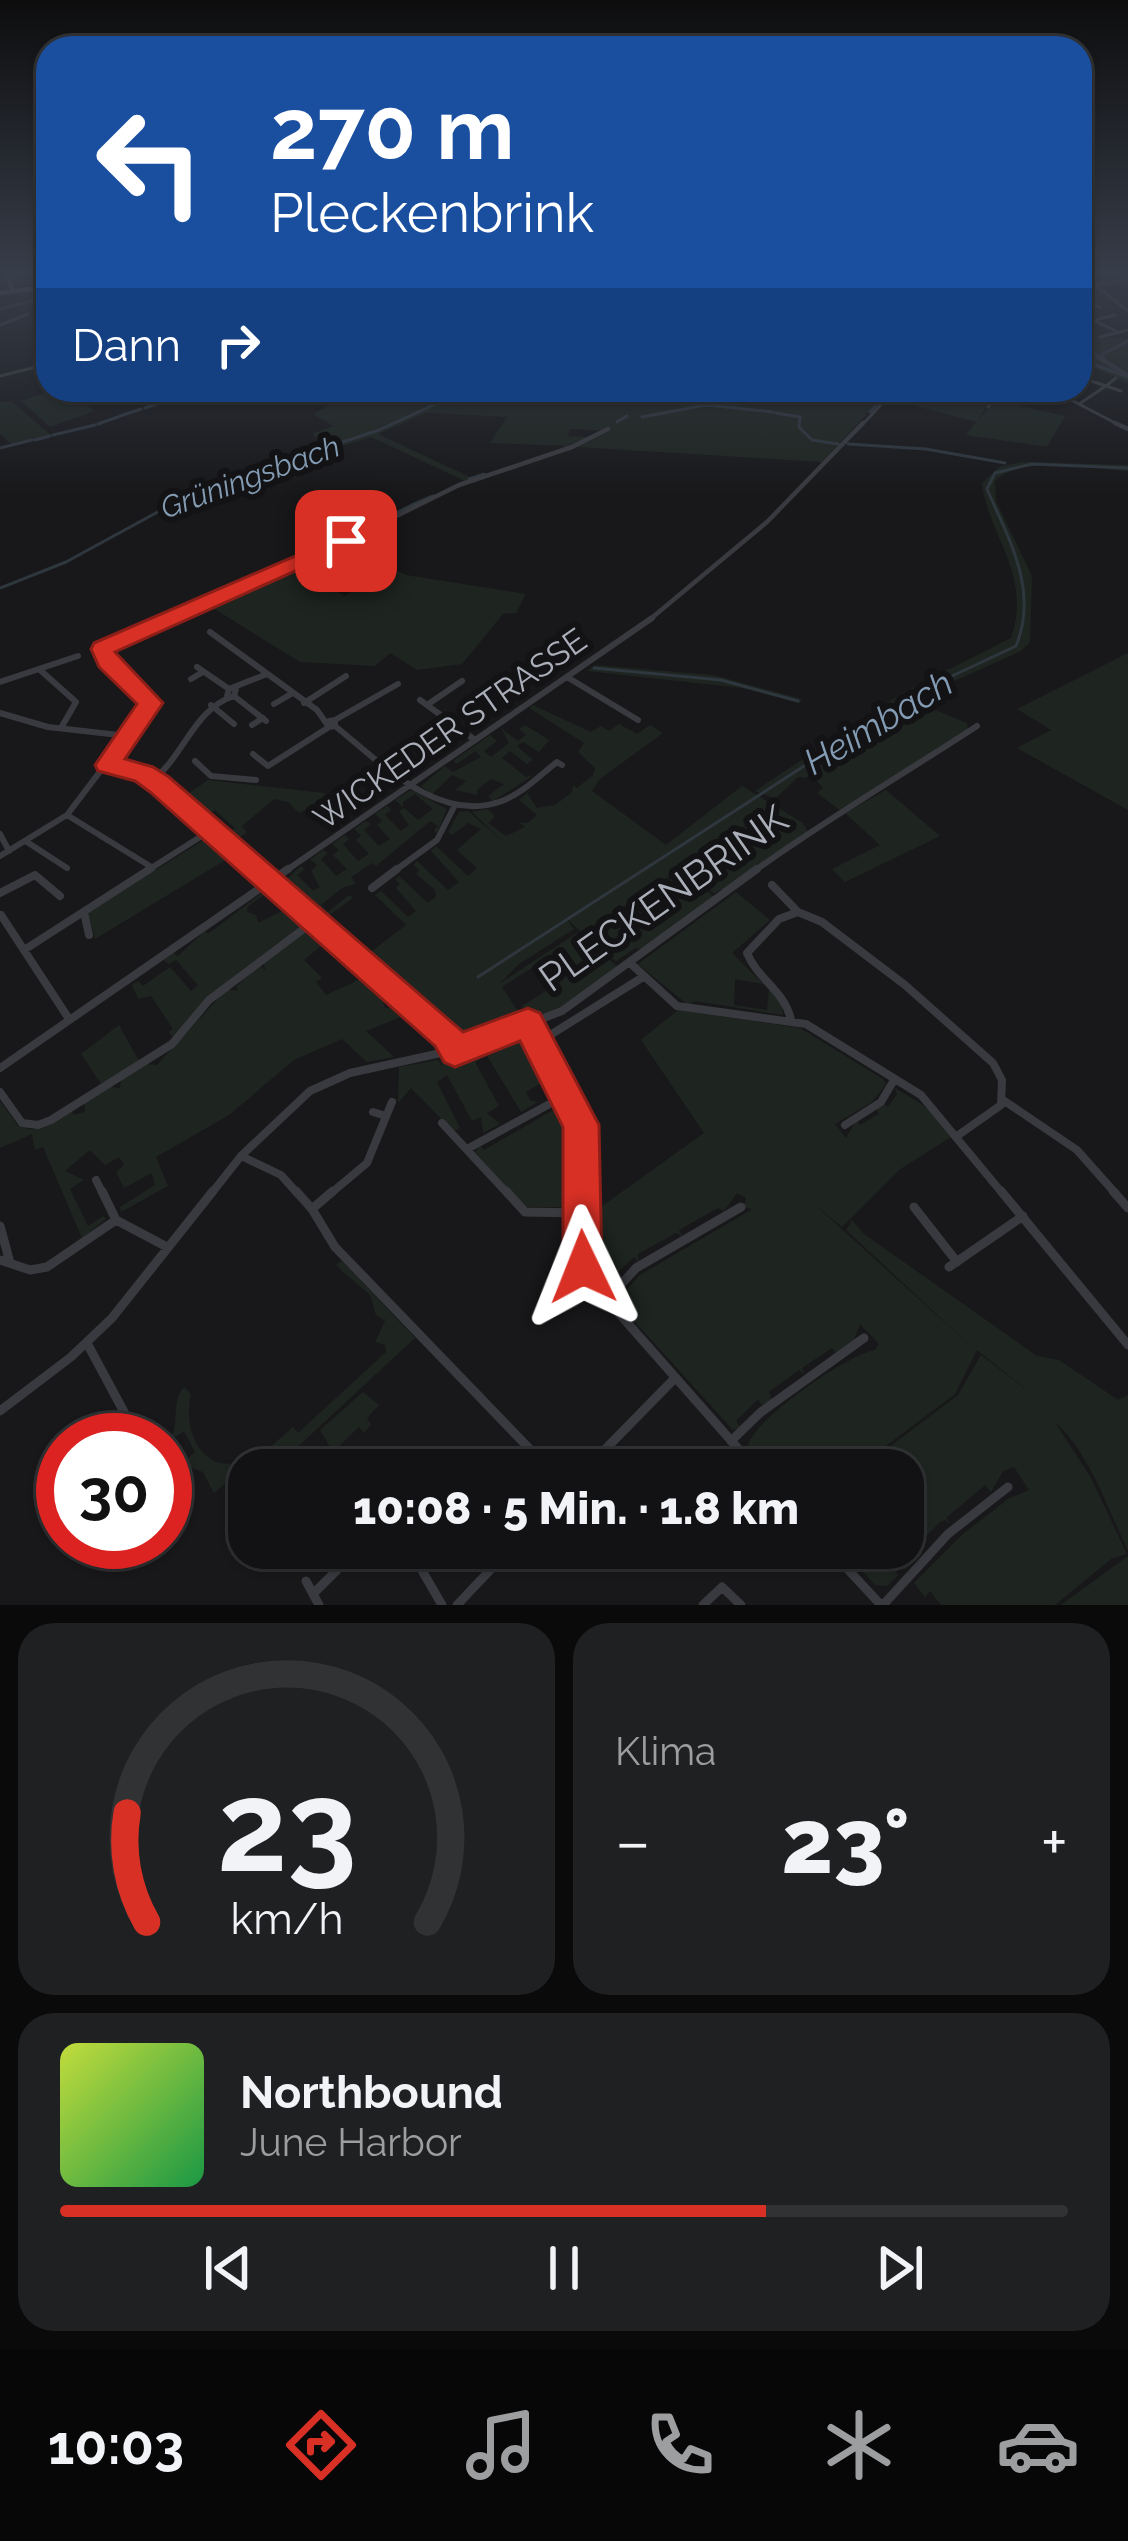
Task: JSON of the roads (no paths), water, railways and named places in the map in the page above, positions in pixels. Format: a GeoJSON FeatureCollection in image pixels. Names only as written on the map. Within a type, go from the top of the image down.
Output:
{"type":"FeatureCollection","features":[{"type":"Feature","properties":{"kind":"street"},"geometry":{"type":"LineString","coordinates":[[0,376],[36,367]]}},
{"type":"Feature","properties":{"kind":"street"},"geometry":{"type":"LineString","coordinates":[[1092,395],[1116,378]]}},
{"type":"Feature","properties":{"kind":"street"},"geometry":{"type":"LineString","coordinates":[[1092,380],[1120,391]]}},
{"type":"Feature","properties":{"kind":"street","name":"WICKEDER STRASSE"},"geometry":{"type":"LineString","coordinates":[[0,1068],[676,602],[741,545],[883,402]]}},
{"type":"Feature","properties":{"kind":"street"},"geometry":{"type":"LineString","coordinates":[[988,406],[991,402]]}},
{"type":"Feature","properties":{"kind":"street"},"geometry":{"type":"LineString","coordinates":[[1075,402],[1128,429]]}},
{"type":"Feature","properties":{"kind":"street"},"geometry":{"type":"LineString","coordinates":[[0,856],[67,815],[108,765],[150,700],[107,662],[101,652],[105,646],[459,485],[572,447],[608,429]]}},
{"type":"Feature","properties":{"kind":"street"},"geometry":{"type":"LineString","coordinates":[[210,632],[413,783],[454,807],[497,803],[557,762],[562,765]]}},
{"type":"Feature","properties":{"kind":"street"},"geometry":{"type":"LineString","coordinates":[[0,682],[78,656]]}},
{"type":"Feature","properties":{"kind":"street"},"geometry":{"type":"LineString","coordinates":[[39,669],[76,702],[61,728]]}},
{"type":"Feature","properties":{"kind":"street"},"geometry":{"type":"LineString","coordinates":[[191,679],[200,669],[265,719],[252,725]]}},
{"type":"Feature","properties":{"kind":"street"},"geometry":{"type":"LineString","coordinates":[[154,780],[178,760],[211,705],[267,674]]}},
{"type":"Feature","properties":{"kind":"street"},"geometry":{"type":"LineString","coordinates":[[304,703],[346,676]]}},
{"type":"Feature","properties":{"kind":"street"},"geometry":{"type":"LineString","coordinates":[[567,677],[638,720]]}},
{"type":"Feature","properties":{"kind":"street"},"geometry":{"type":"LineString","coordinates":[[462,681],[423,703],[475,740]]}},
{"type":"Feature","properties":{"kind":"street"},"geometry":{"type":"LineString","coordinates":[[253,754],[268,766],[398,684]]}},
{"type":"Feature","properties":{"kind":"street"},"geometry":{"type":"LineString","coordinates":[[274,704],[291,693]]}},
{"type":"Feature","properties":{"kind":"street"},"geometry":{"type":"LineString","coordinates":[[211,705],[234,724]]}},
{"type":"Feature","properties":{"kind":"street"},"geometry":{"type":"LineString","coordinates":[[0,713],[61,728],[128,736]]}},
{"type":"Feature","properties":{"kind":"street","name":"PLECKENBRINK"},"geometry":{"type":"LineString","coordinates":[[0,1411],[87,1343],[241,1156],[281,1114],[320,1085],[363,1070],[455,1051],[562,1011],[824,821],[876,793],[977,726]]}},
{"type":"Feature","properties":{"kind":"street"},"geometry":{"type":"LineString","coordinates":[[195,761],[212,776],[256,780]]}},
{"type":"Feature","properties":{"kind":"street"},"geometry":{"type":"LineString","coordinates":[[108,765],[154,780],[447,1036],[455,1051]]}},
{"type":"Feature","properties":{"kind":"street"},"geometry":{"type":"LineString","coordinates":[[372,888],[437,840],[454,807]]}},
{"type":"Feature","properties":{"kind":"street"},"geometry":{"type":"LineString","coordinates":[[67,815],[153,868]]}},
{"type":"Feature","properties":{"kind":"street"},"geometry":{"type":"LineString","coordinates":[[24,950],[211,830]]}},
{"type":"Feature","properties":{"kind":"street"},"geometry":{"type":"LineString","coordinates":[[0,834],[9,851]]}},
{"type":"Feature","properties":{"kind":"street"},"geometry":{"type":"LineString","coordinates":[[27,842],[67,868]]}},
{"type":"Feature","properties":{"kind":"street"},"geometry":{"type":"LineString","coordinates":[[0,893],[35,875],[58,890]]}},
{"type":"Feature","properties":{"kind":"street"},"geometry":{"type":"LineString","coordinates":[[3,876],[11,888]]}},
{"type":"Feature","properties":{"kind":"street"},"geometry":{"type":"LineString","coordinates":[[772,885],[798,912],[822,922],[976,1045],[998,1071],[1003,1100],[1079,1152],[1128,1208]]}},
{"type":"Feature","properties":{"kind":"street"},"geometry":{"type":"LineString","coordinates":[[84,912],[89,935]]}},
{"type":"Feature","properties":{"kind":"street"},"geometry":{"type":"LineString","coordinates":[[791,1022],[788,1000],[752,968],[747,953],[779,920],[798,912]]}},
{"type":"Feature","properties":{"kind":"street"},"geometry":{"type":"LineString","coordinates":[[1,915],[69,1019]]}},
{"type":"Feature","properties":{"kind":"street"},"geometry":{"type":"LineString","coordinates":[[0,1092],[22,1123],[38,1125],[51,1120],[169,1046],[212,997],[314,921]]}},
{"type":"Feature","properties":{"kind":"street"},"geometry":{"type":"LineString","coordinates":[[630,963],[678,1006],[791,1022],[818,1031],[920,1095],[1128,1345]]}},
{"type":"Feature","properties":{"kind":"street"},"geometry":{"type":"LineString","coordinates":[[539,1042],[644,977]]}},
{"type":"Feature","properties":{"kind":"street"},"geometry":{"type":"LineString","coordinates":[[528,1023],[581,1125],[583,1267],[606,1301],[737,1449]]}},
{"type":"Feature","properties":{"kind":"street"},"geometry":{"type":"LineString","coordinates":[[845,1125],[881,1102],[894,1080]]}},
{"type":"Feature","properties":{"kind":"street"},"geometry":{"type":"LineString","coordinates":[[467,1149],[568,1094]]}},
{"type":"Feature","properties":{"kind":"street"},"geometry":{"type":"LineString","coordinates":[[957,1136],[988,1118],[1003,1100]]}},
{"type":"Feature","properties":{"kind":"street"},"geometry":{"type":"LineString","coordinates":[[312,1209],[364,1167],[392,1102]]}},
{"type":"Feature","properties":{"kind":"street"},"geometry":{"type":"LineString","coordinates":[[374,1112],[386,1116]]}},
{"type":"Feature","properties":{"kind":"street"},"geometry":{"type":"LineString","coordinates":[[442,1123],[524,1212],[581,1213]]}},
{"type":"Feature","properties":{"kind":"street"},"geometry":{"type":"LineString","coordinates":[[241,1156],[281,1174],[312,1209],[335,1247],[530,1449]]}},
{"type":"Feature","properties":{"kind":"street"},"geometry":{"type":"LineString","coordinates":[[96,1180],[116,1220],[167,1247]]}},
{"type":"Feature","properties":{"kind":"street"},"geometry":{"type":"LineString","coordinates":[[606,1301],[636,1268],[741,1207]]}},
{"type":"Feature","properties":{"kind":"street"},"geometry":{"type":"LineString","coordinates":[[914,1207],[953,1265],[1023,1216]]}},
{"type":"Feature","properties":{"kind":"street"},"geometry":{"type":"LineString","coordinates":[[0,1226],[4,1260],[26,1270],[43,1268],[116,1220]]}},
{"type":"Feature","properties":{"kind":"street"},"geometry":{"type":"LineString","coordinates":[[730,1441],[761,1412],[864,1338]]}},
{"type":"Feature","properties":{"kind":"street"},"geometry":{"type":"LineString","coordinates":[[87,1343],[124,1412]]}},
{"type":"Feature","properties":{"kind":"street"},"geometry":{"type":"LineString","coordinates":[[606,1449],[675,1378]]}},
{"type":"Feature","properties":{"kind":"street"},"geometry":{"type":"LineString","coordinates":[[848,1569],[882,1605],[948,1534],[1008,1486]]}},
{"type":"Feature","properties":{"kind":"street"},"geometry":{"type":"LineString","coordinates":[[306,1581],[316,1599],[341,1569]]}},
{"type":"Feature","properties":{"kind":"street"},"geometry":{"type":"LineString","coordinates":[[421,1569],[442,1605]]}},
{"type":"Feature","properties":{"kind":"street"},"geometry":{"type":"LineString","coordinates":[[457,1605],[491,1569]]}},
{"type":"Feature","properties":{"kind":"street"},"geometry":{"type":"LineString","coordinates":[[703,1605],[722,1587],[741,1605]]}},
{"type":"Feature","properties":{"kind":"waterway"},"geometry":{"type":"LineString","coordinates":[[1105,353],[1119,346]]}},
{"type":"Feature","properties":{"kind":"waterway"},"geometry":{"type":"LineString","coordinates":[[1092,353],[1128,376]]}},
{"type":"Feature","properties":{"kind":"waterway"},"geometry":{"type":"LineString","coordinates":[[1102,354],[1105,362]]}},
{"type":"Feature","properties":{"kind":"waterway"},"geometry":{"type":"LineString","coordinates":[[1092,364],[1127,377]]}},
{"type":"Feature","properties":{"kind":"waterway"},"geometry":{"type":"LineString","coordinates":[[145,408],[163,402]]}},
{"type":"Feature","properties":{"kind":"waterway"},"geometry":{"type":"LineString","coordinates":[[870,412],[880,402]]}},
{"type":"Feature","properties":{"kind":"waterway","name":"Grüningsbach"},"geometry":{"type":"LineString","coordinates":[[0,588],[66,562],[198,490],[379,430],[438,403]]}},
{"type":"Feature","properties":{"kind":"waterway"},"geometry":{"type":"LineString","coordinates":[[642,417],[706,405],[773,412]]}},
{"type":"Feature","properties":{"kind":"waterway"},"geometry":{"type":"LineString","coordinates":[[120,416],[141,409]]}},
{"type":"Feature","properties":{"kind":"waterway"},"geometry":{"type":"LineString","coordinates":[[776,413],[800,417],[799,427],[812,440],[838,444]]}},
{"type":"Feature","properties":{"kind":"waterway"},"geometry":{"type":"LineString","coordinates":[[617,422],[627,416]]}},
{"type":"Feature","properties":{"kind":"waterway"},"geometry":{"type":"LineString","coordinates":[[98,424],[118,417]]}},
{"type":"Feature","properties":{"kind":"waterway"},"geometry":{"type":"LineString","coordinates":[[53,435],[95,425]]}},
{"type":"Feature","properties":{"kind":"waterway"},"geometry":{"type":"LineString","coordinates":[[35,440],[50,436]]}},
{"type":"Feature","properties":{"kind":"waterway"},"geometry":{"type":"LineString","coordinates":[[0,448],[32,440]]}},
{"type":"Feature","properties":{"kind":"waterway"},"geometry":{"type":"LineString","coordinates":[[848,444],[926,449],[1005,463]]}},
{"type":"Feature","properties":{"kind":"waterway","name":"Heimbach"},"geometry":{"type":"LineString","coordinates":[[478,977],[920,691],[1016,646],[1023,585],[987,489],[995,473],[1032,464],[1128,468]]}},
{"type":"Feature","properties":{"kind":"waterway"},"geometry":{"type":"LineString","coordinates":[[469,479],[484,474]]}},
{"type":"Feature","properties":{"kind":"waterway"},"geometry":{"type":"LineString","coordinates":[[412,505],[433,496]]}},
{"type":"Feature","properties":{"kind":"waterway"},"geometry":{"type":"LineString","coordinates":[[396,513],[410,506]]}},
{"type":"Feature","properties":{"kind":"waterway"},"geometry":{"type":"LineString","coordinates":[[381,521],[393,515]]}},
{"type":"Feature","properties":{"kind":"waterway"},"geometry":{"type":"LineString","coordinates":[[370,527],[379,522]]}},
{"type":"Feature","properties":{"kind":"waterway"},"geometry":{"type":"LineString","coordinates":[[357,533],[367,528]]}},
{"type":"Feature","properties":{"kind":"waterway"},"geometry":{"type":"LineString","coordinates":[[594,668],[721,680],[798,701]]}}]}
